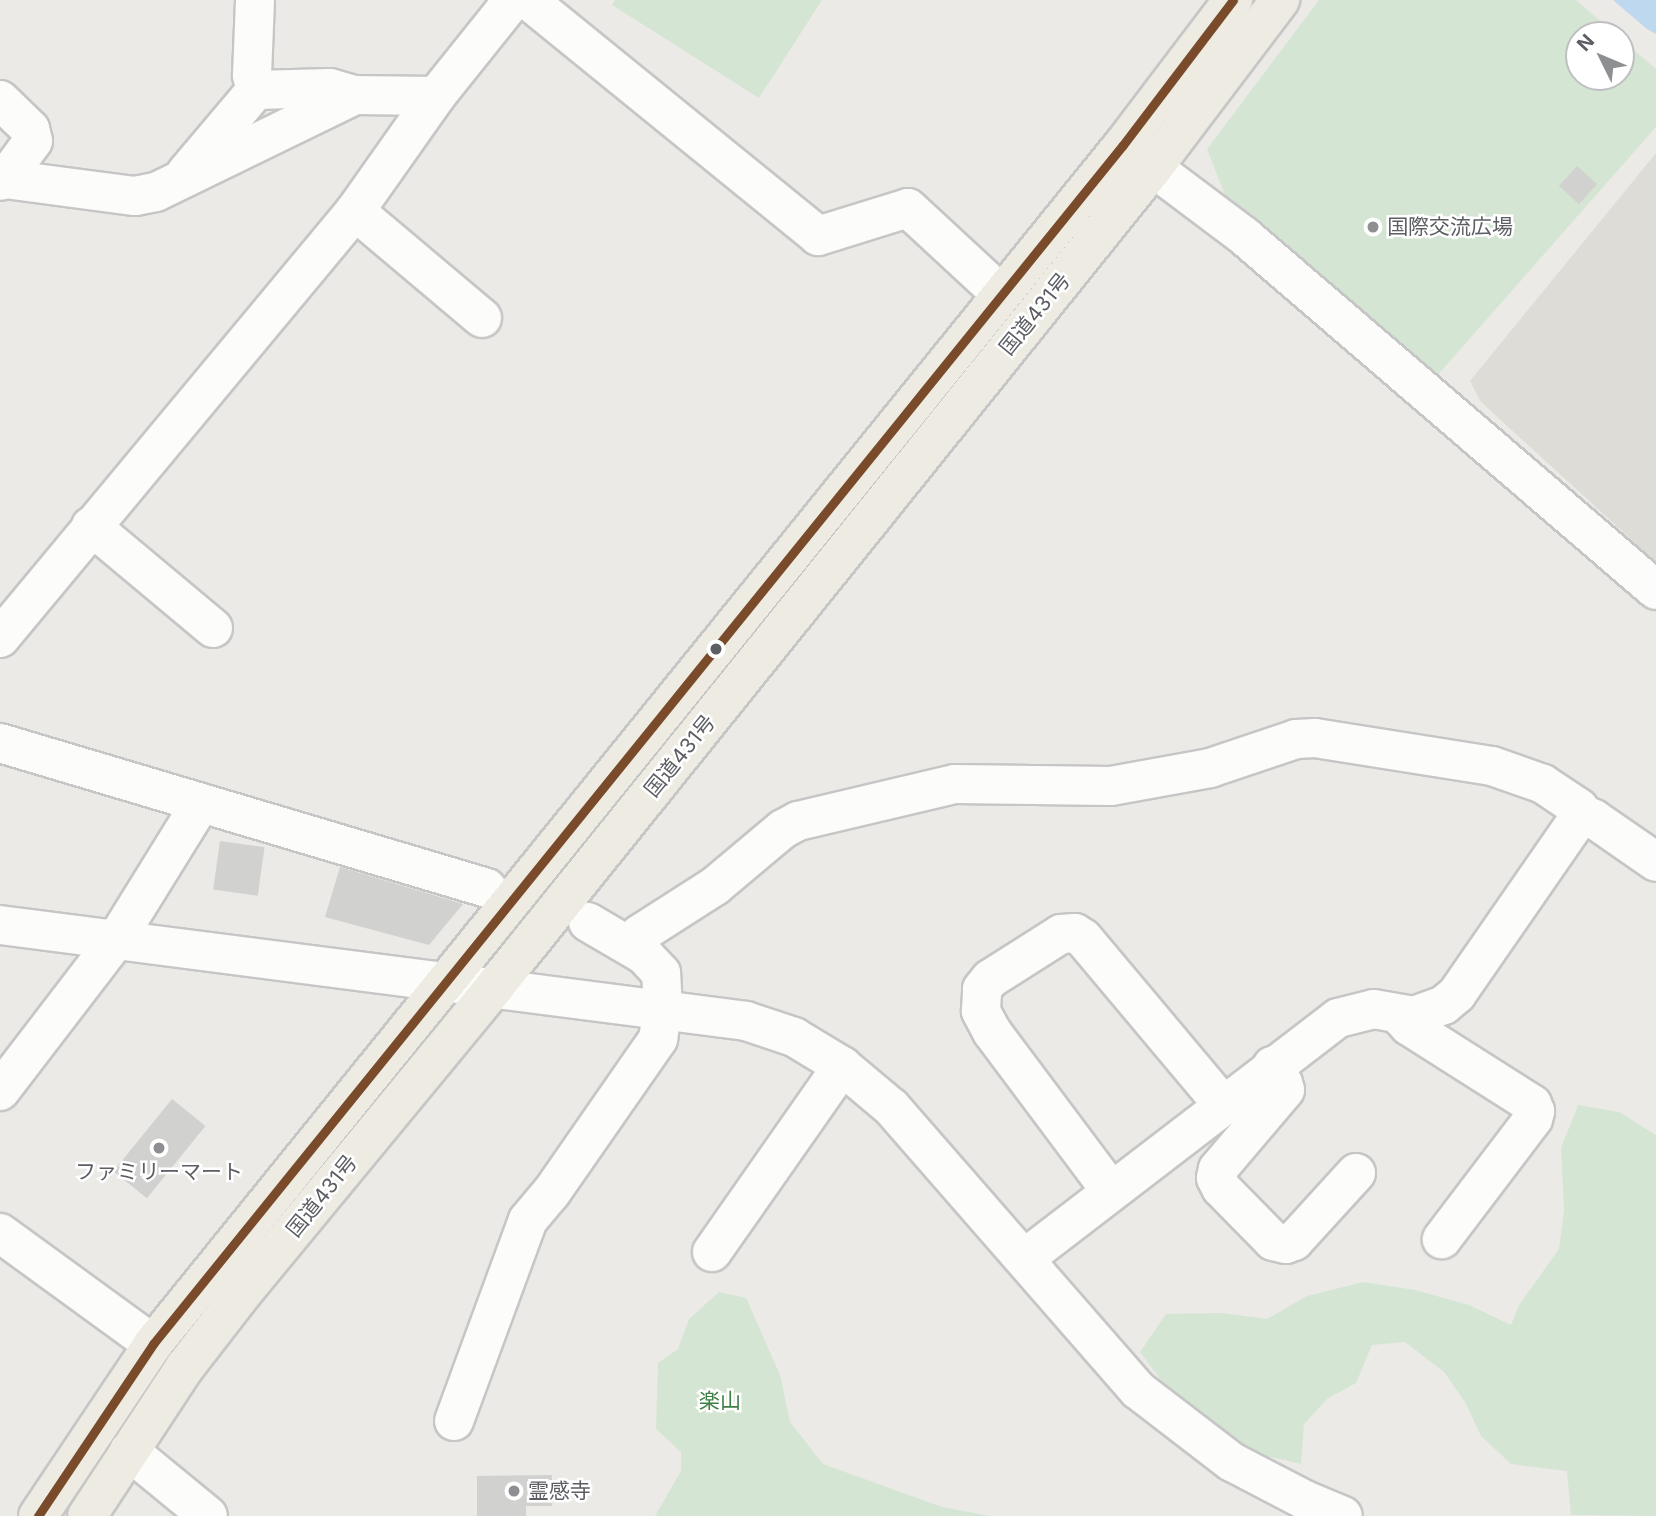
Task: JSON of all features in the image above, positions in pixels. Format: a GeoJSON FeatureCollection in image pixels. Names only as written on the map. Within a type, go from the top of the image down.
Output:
{"type":"FeatureCollection","features":[{"type":"Feature","properties":{"kind":"highway","name":"国道431号"},"geometry":{"type":"LineString","coordinates":[[38,1516],[153,1344],[1123,145],[1233,0]]}},
{"type":"Feature","properties":{"kind":"highway","name":"国道431号"},"geometry":{"type":"LineString","coordinates":[[87,1516],[186,1367],[244,1291],[495,986],[1153,168],[1280,0]]}},
{"type":"Feature","properties":{"kind":"street"},"geometry":{"type":"LineString","coordinates":[[255,0],[252,75],[256,90]]}},
{"type":"Feature","properties":{"kind":"street"},"geometry":{"type":"LineString","coordinates":[[0,638],[355,211],[436,96],[513,0]]}},
{"type":"Feature","properties":{"kind":"street"},"geometry":{"type":"LineString","coordinates":[[528,0],[818,236],[908,208],[1002,294]]}},
{"type":"Feature","properties":{"kind":"street"},"geometry":{"type":"LineString","coordinates":[[178,183],[256,90],[330,88],[355,95],[436,96]]}},
{"type":"Feature","properties":{"kind":"street"},"geometry":{"type":"LineString","coordinates":[[3,180],[135,196],[178,183],[355,95]]}},
{"type":"Feature","properties":{"kind":"street"},"geometry":{"type":"LineString","coordinates":[[0,100],[33,135],[30,147],[3,180]]}},
{"type":"Feature","properties":{"kind":"street"},"geometry":{"type":"LineString","coordinates":[[1123,145],[1244,236],[1656,590]]}},
{"type":"Feature","properties":{"kind":"street"},"geometry":{"type":"LineString","coordinates":[[355,211],[482,318]]}},
{"type":"Feature","properties":{"kind":"street"},"geometry":{"type":"LineString","coordinates":[[91,526],[213,628]]}},
{"type":"Feature","properties":{"kind":"street"},"geometry":{"type":"LineString","coordinates":[[629,945],[640,934],[715,887],[783,829],[798,821],[955,784],[1111,786],[1136,783],[1210,768],[1296,739],[1315,738],[1492,766],[1522,774],[1563,794],[1580,813],[1594,818],[1656,862]]}},
{"type":"Feature","properties":{"kind":"street"},"geometry":{"type":"LineString","coordinates":[[0,743],[486,888]]}},
{"type":"Feature","properties":{"kind":"street"},"geometry":{"type":"LineString","coordinates":[[0,1091],[116,940],[201,803]]}},
{"type":"Feature","properties":{"kind":"street"},"geometry":{"type":"LineString","coordinates":[[1025,1258],[1338,1018],[1374,1009],[1415,1016],[1444,1005],[1457,994],[1580,813]]}},
{"type":"Feature","properties":{"kind":"street"},"geometry":{"type":"LineString","coordinates":[[454,1421],[528,1220],[551,1193],[658,1039],[663,1010],[661,973],[655,964],[629,945],[589,922]]}},
{"type":"Feature","properties":{"kind":"street"},"geometry":{"type":"LineString","coordinates":[[0,925],[449,980],[746,1021],[794,1037],[842,1066],[892,1108],[1138,1390],[1231,1462],[1343,1516]]}},
{"type":"Feature","properties":{"kind":"street"},"geometry":{"type":"LineString","coordinates":[[1111,1191],[992,1032],[981,1010],[982,989],[990,979],[1061,934],[1075,933],[1083,938],[1223,1105]]}},
{"type":"Feature","properties":{"kind":"street"},"geometry":{"type":"LineString","coordinates":[[1399,1015],[1409,1026],[1532,1104],[1535,1111],[1533,1119],[1442,1239]]}},
{"type":"Feature","properties":{"kind":"street"},"geometry":{"type":"LineString","coordinates":[[712,1252],[842,1066]]}},
{"type":"Feature","properties":{"kind":"street"},"geometry":{"type":"LineString","coordinates":[[1272,1066],[1283,1083],[1284,1090],[1218,1169],[1216,1178],[1220,1188],[1273,1241],[1286,1244],[1294,1241],[1356,1173]]}},
{"type":"Feature","properties":{"kind":"street"},"geometry":{"type":"LineString","coordinates":[[0,1233],[153,1344]]}},
{"type":"Feature","properties":{"kind":"street"},"geometry":{"type":"LineString","coordinates":[[129,1451],[208,1516]]}},
{"type":"Feature","properties":{"kind":"shaded area"},"geometry":{"type":"Polygon","coordinates":[[[1656,153],[1656,562],[1481,402],[1470,381],[1656,153]]]}},
{"type":"Feature","properties":{"kind":"green space"},"geometry":{"type":"Polygon","coordinates":[[[615,0],[822,0],[759,98],[612,5],[615,0]]]}},
{"type":"Feature","properties":{"kind":"green space","name":"国際交流広場"},"geometry":{"type":"Polygon","coordinates":[[[1319,0],[1576,0],[1600,21],[1565,21],[1565,91],[1635,91],[1635,51],[1656,69],[1656,127],[1435,378],[1225,195],[1207,149],[1319,0]]]}},
{"type":"Feature","properties":{"kind":"green space"},"geometry":{"type":"Polygon","coordinates":[[[1578,1105],[1619,1112],[1656,1135],[1656,1516],[1571,1515],[1567,1471],[1511,1464],[1481,1436],[1465,1402],[1444,1372],[1405,1342],[1372,1345],[1356,1383],[1327,1399],[1304,1424],[1301,1464],[1254,1453],[1176,1400],[1140,1352],[1166,1314],[1222,1313],[1267,1319],[1307,1296],[1363,1282],[1415,1290],[1469,1305],[1511,1325],[1519,1305],[1559,1249],[1564,1210],[1561,1148],[1578,1105]]]}},
{"type":"Feature","properties":{"kind":"green space","name":"楽山"},"geometry":{"type":"Polygon","coordinates":[[[719,1292],[746,1298],[780,1375],[790,1422],[823,1464],[942,1507],[990,1516],[655,1516],[681,1471],[681,1452],[656,1429],[658,1363],[678,1349],[689,1319],[719,1292]]]}},
{"type":"Feature","properties":{"kind":"water"},"geometry":{"type":"Polygon","coordinates":[[[1613,0],[1656,0],[1656,34],[1647,29],[1613,0]]]}},
{"type":"Feature","properties":{"kind":"building"},"geometry":{"type":"Polygon","coordinates":[[[1577,166],[1597,184],[1579,204],[1559,186],[1577,166]]]}},
{"type":"Feature","properties":{"kind":"building"},"geometry":{"type":"Polygon","coordinates":[[[220,841],[265,847],[258,896],[213,890],[220,841]]]}},
{"type":"Feature","properties":{"kind":"building"},"geometry":{"type":"Polygon","coordinates":[[[340,867],[463,904],[429,945],[325,917],[340,867]]]}},
{"type":"Feature","properties":{"kind":"building","name":"ファミリーマート"},"geometry":{"type":"Polygon","coordinates":[[[172,1099],[205,1126],[147,1198],[113,1171],[172,1099]]]}},
{"type":"Feature","properties":{"kind":"building","name":"霊感寺"},"geometry":{"type":"Polygon","coordinates":[[[552,1475],[552,1506],[526,1506],[526,1516],[477,1516],[477,1476],[552,1475]]]}},
{"type":"Feature","properties":{"kind":"transit line"},"geometry":{"type":"LineString","coordinates":[[38,1516],[153,1344],[1123,145],[1233,0]]}},
{"type":"Feature","properties":{"kind":"place","name":"国際交流広場"},"geometry":{"type":"Point","coordinates":[1373,227]}},
{"type":"Feature","properties":{"kind":"place","name":"ファミリーマート"},"geometry":{"type":"Point","coordinates":[159,1148]}},
{"type":"Feature","properties":{"kind":"place","name":"霊感寺"},"geometry":{"type":"Point","coordinates":[514,1491]}}]}
